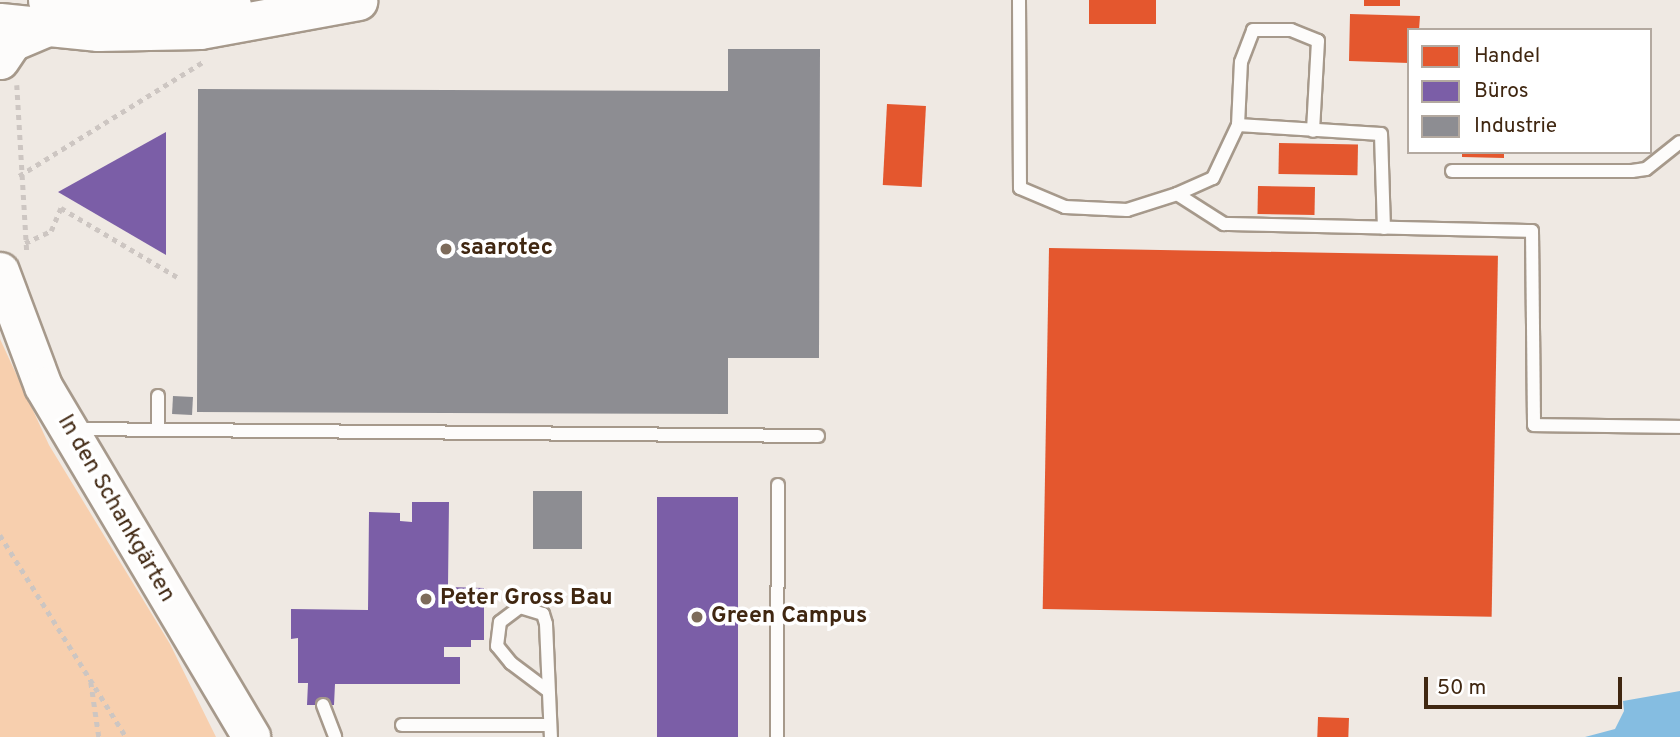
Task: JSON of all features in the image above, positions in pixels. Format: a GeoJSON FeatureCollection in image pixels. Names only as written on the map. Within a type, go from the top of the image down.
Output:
{"type":"FeatureCollection","features":[{"type":"Feature","properties":{"kind":"main road"},"geometry":{"type":"LineString","coordinates":[[0,22],[46,14],[366,1]]}},
{"type":"Feature","properties":{"kind":"main road"},"geometry":{"type":"LineString","coordinates":[[46,14],[98,33],[200,30],[366,1]]}},
{"type":"Feature","properties":{"kind":"main road"},"geometry":{"type":"LineString","coordinates":[[0,14],[185,17],[208,16],[239,5]]}},
{"type":"Feature","properties":{"kind":"main road"},"geometry":{"type":"LineString","coordinates":[[0,60],[12,42],[46,14]]}},
{"type":"Feature","properties":{"kind":"main road","name":"In den Schankgärten"},"geometry":{"type":"LineString","coordinates":[[0,271],[26,351],[68,429],[251,737]]}},
{"type":"Feature","properties":{"kind":"lane"},"geometry":{"type":"LineString","coordinates":[[1019,0],[1020,188],[1065,207],[1127,210],[1177,194],[1213,178],[1238,125],[1241,62],[1253,30],[1291,30],[1318,41],[1313,131]]}},
{"type":"Feature","properties":{"kind":"lane"},"geometry":{"type":"LineString","coordinates":[[1238,125],[1381,134],[1384,228]]}},
{"type":"Feature","properties":{"kind":"lane"},"geometry":{"type":"LineString","coordinates":[[1452,171],[1639,170],[1680,142]]}},
{"type":"Feature","properties":{"kind":"lane"},"geometry":{"type":"LineString","coordinates":[[1177,194],[1224,223],[1532,231],[1534,425],[1680,427]]}},
{"type":"Feature","properties":{"kind":"lane"},"geometry":{"type":"LineString","coordinates":[[158,396],[158,429]]}},
{"type":"Feature","properties":{"kind":"lane"},"geometry":{"type":"LineString","coordinates":[[68,429],[818,436]]}},
{"type":"Feature","properties":{"kind":"lane"},"geometry":{"type":"LineString","coordinates":[[777,737],[778,485]]}},
{"type":"Feature","properties":{"kind":"lane"},"geometry":{"type":"LineString","coordinates":[[402,725],[550,731],[544,614],[520,607],[500,622],[497,646],[511,663],[547,690]]}},
{"type":"Feature","properties":{"kind":"lane"},"geometry":{"type":"LineString","coordinates":[[323,705],[335,737]]}},
{"type":"Feature","properties":{"kind":"path"},"geometry":{"type":"LineString","coordinates":[[19,176],[207,60]]}},
{"type":"Feature","properties":{"kind":"path"},"geometry":{"type":"LineString","coordinates":[[25,243],[51,231],[61,208],[177,277]]}},
{"type":"Feature","properties":{"kind":"path"},"geometry":{"type":"LineString","coordinates":[[0,535],[126,737]]}},
{"type":"Feature","properties":{"kind":"path"},"geometry":{"type":"LineString","coordinates":[[91,679],[99,737]]}},
{"type":"Feature","properties":{"kind":"shaded area"},"geometry":{"type":"Polygon","coordinates":[[[0,339],[49,445],[170,644],[216,737],[0,737],[0,339]]]}},
{"type":"Feature","properties":{"kind":"water"},"geometry":{"type":"Polygon","coordinates":[[[1680,691],[1680,737],[1585,737],[1615,729],[1624,711],[1623,701],[1680,691]]]}},
{"type":"Feature","properties":{"kind":"building: Handel"},"geometry":{"type":"Polygon","coordinates":[[[1089,0],[1156,0],[1156,24],[1089,24],[1089,0]]]}},
{"type":"Feature","properties":{"kind":"building: Handel"},"geometry":{"type":"Polygon","coordinates":[[[1364,0],[1400,0],[1400,6],[1364,6],[1364,0]]]}},
{"type":"Feature","properties":{"kind":"building: Handel"},"geometry":{"type":"Polygon","coordinates":[[[1350,14],[1420,16],[1419,28],[1407,28],[1407,63],[1349,61],[1350,14]]]}},
{"type":"Feature","properties":{"kind":"building: Handel"},"geometry":{"type":"Polygon","coordinates":[[[887,104],[926,106],[922,187],[883,185],[887,104]]]}},
{"type":"Feature","properties":{"kind":"building: Handel"},"geometry":{"type":"Polygon","coordinates":[[[1279,143],[1358,144],[1357,175],[1278,174],[1279,143]]]}},
{"type":"Feature","properties":{"kind":"building: Handel"},"geometry":{"type":"Polygon","coordinates":[[[1462,154],[1504,154],[1504,158],[1462,157],[1462,154]]]}},
{"type":"Feature","properties":{"kind":"building: Handel"},"geometry":{"type":"Polygon","coordinates":[[[1258,186],[1315,187],[1315,215],[1258,214],[1258,186]]]}},
{"type":"Feature","properties":{"kind":"building: Handel"},"geometry":{"type":"Polygon","coordinates":[[[1049,248],[1498,256],[1492,617],[1043,609],[1049,248]]]}},
{"type":"Feature","properties":{"kind":"building: Handel"},"geometry":{"type":"Polygon","coordinates":[[[1318,717],[1349,718],[1348,737],[1317,737],[1318,717]]]}},
{"type":"Feature","properties":{"kind":"building: Büros"},"geometry":{"type":"Polygon","coordinates":[[[166,132],[166,255],[58,192],[166,132]]]}},
{"type":"Feature","properties":{"kind":"building: Büros","name":"Green Campus"},"geometry":{"type":"Polygon","coordinates":[[[657,497],[738,497],[738,737],[657,737],[657,497]]]}},
{"type":"Feature","properties":{"kind":"building: Büros","name":"Peter Gross Bau"},"geometry":{"type":"Polygon","coordinates":[[[412,502],[449,502],[448,587],[484,588],[484,640],[471,640],[471,647],[444,647],[444,657],[460,657],[460,684],[335,684],[334,705],[307,705],[308,683],[298,683],[298,638],[291,639],[291,609],[368,610],[369,512],[400,513],[400,521],[412,522],[412,502]]]}},
{"type":"Feature","properties":{"kind":"building: Industrie"},"geometry":{"type":"Polygon","coordinates":[[[728,49],[820,49],[819,358],[728,358],[728,414],[197,412],[198,89],[728,91],[728,49]]]}},
{"type":"Feature","properties":{"kind":"building: Industrie"},"geometry":{"type":"Polygon","coordinates":[[[173,396],[193,397],[192,415],[172,414],[173,396]]]}},
{"type":"Feature","properties":{"kind":"building: Industrie"},"geometry":{"type":"Polygon","coordinates":[[[533,491],[582,491],[582,549],[533,549],[533,491]]]}},
{"type":"Feature","properties":{"kind":"place","name":"saarotec"},"geometry":{"type":"Point","coordinates":[446,249]}},
{"type":"Feature","properties":{"kind":"place","name":"Peter Gross Bau"},"geometry":{"type":"Point","coordinates":[426,599]}},
{"type":"Feature","properties":{"kind":"place","name":"Green Campus"},"geometry":{"type":"Point","coordinates":[697,617]}}]}
